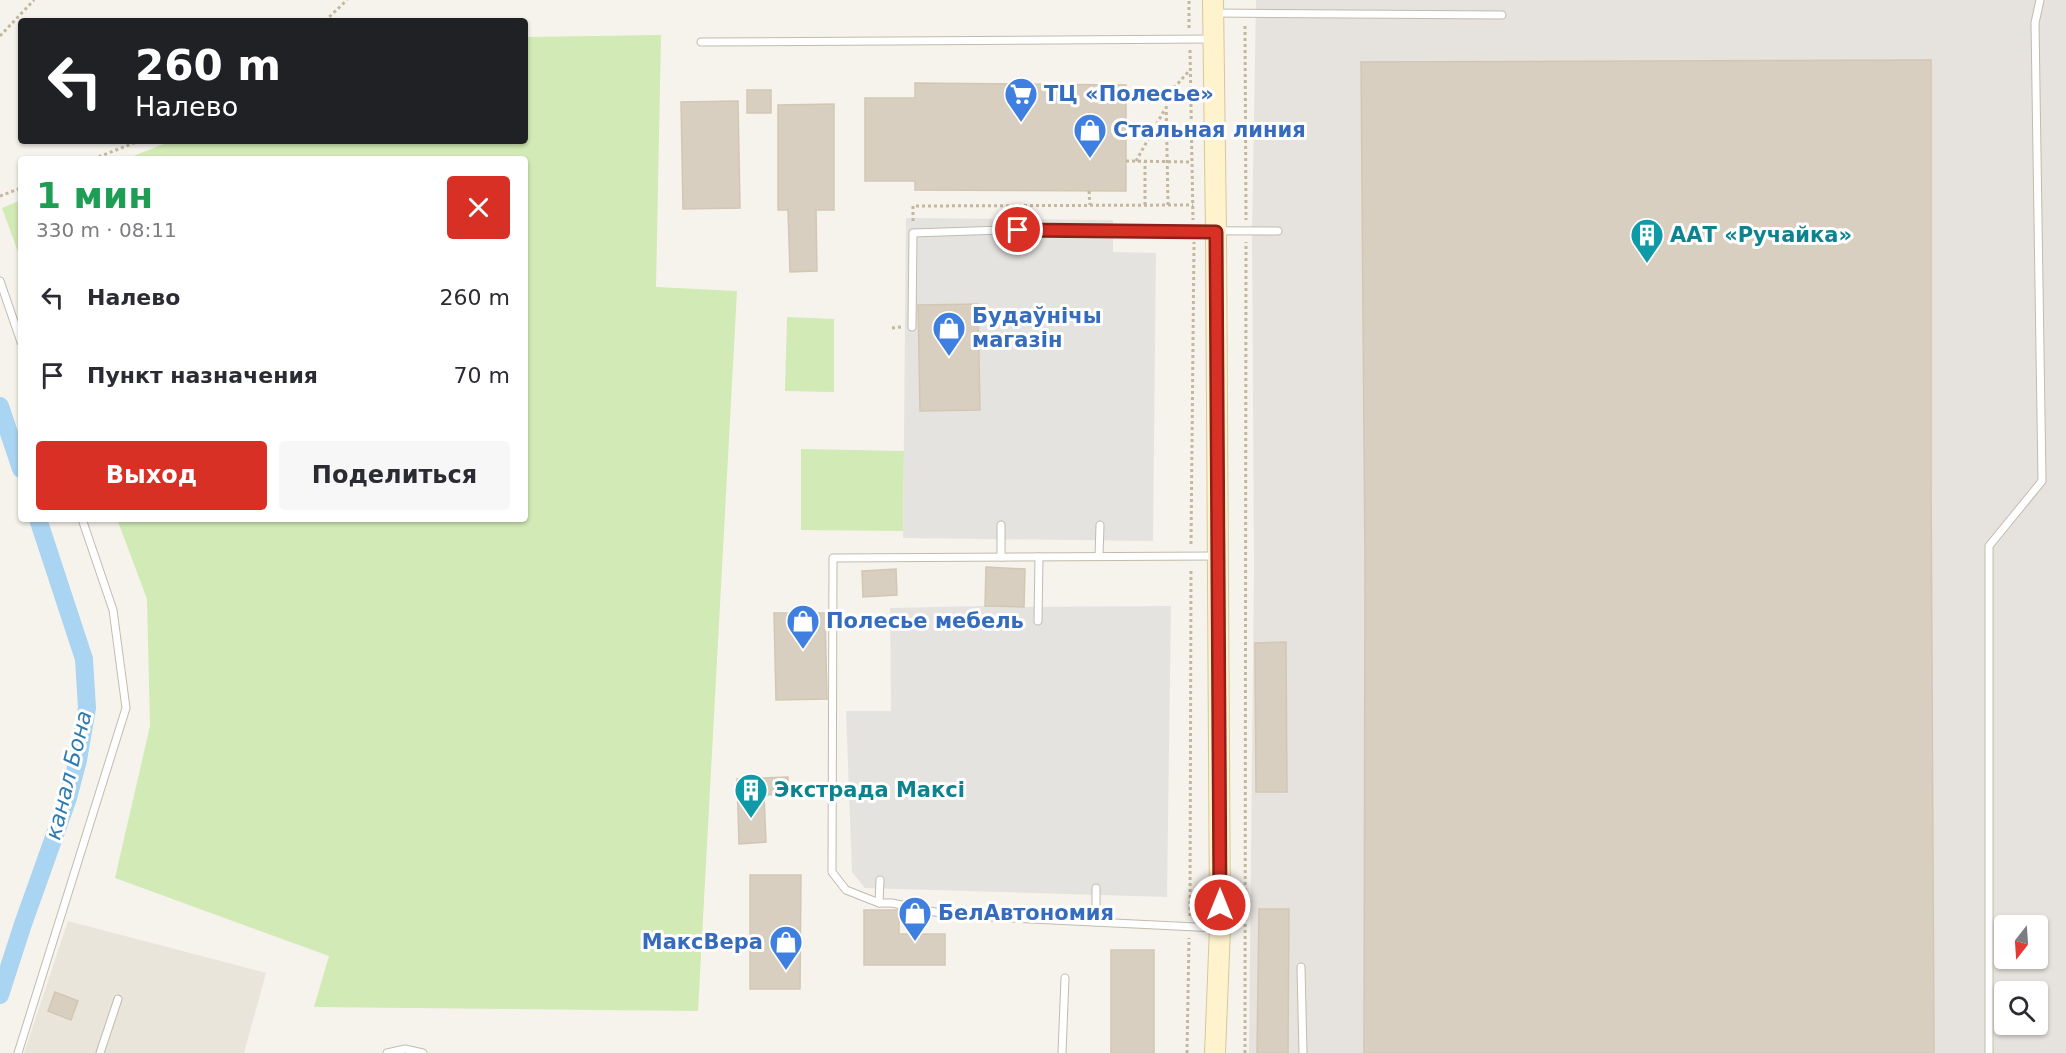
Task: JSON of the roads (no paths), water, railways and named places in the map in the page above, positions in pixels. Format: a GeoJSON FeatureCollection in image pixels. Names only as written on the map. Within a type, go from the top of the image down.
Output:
{"type":"FeatureCollection","features":[{"type":"Feature","properties":{"kind":"main road"},"geometry":{"type":"LineString","coordinates":[[1213,6],[1220,928],[1215,1053]]}},
{"type":"Feature","properties":{"kind":"lane"},"geometry":{"type":"LineString","coordinates":[[1989,1053],[1989,546],[2042,481],[2035,23],[2040,0]]}},
{"type":"Feature","properties":{"kind":"lane"},"geometry":{"type":"LineString","coordinates":[[1213,6],[1245,13],[1502,15]]}},
{"type":"Feature","properties":{"kind":"lane"},"geometry":{"type":"LineString","coordinates":[[701,42],[1213,39]]}},
{"type":"Feature","properties":{"kind":"lane"},"geometry":{"type":"LineString","coordinates":[[912,327],[913,233],[1002,230],[1278,231]]}},
{"type":"Feature","properties":{"kind":"lane"},"geometry":{"type":"LineString","coordinates":[[0,281],[18,333]]}},
{"type":"Feature","properties":{"kind":"lane"},"geometry":{"type":"LineString","coordinates":[[18,1053],[126,708],[113,610],[83,522]]}},
{"type":"Feature","properties":{"kind":"lane"},"geometry":{"type":"LineString","coordinates":[[1001,525],[1001,557]]}},
{"type":"Feature","properties":{"kind":"lane"},"geometry":{"type":"LineString","coordinates":[[1100,525],[1100,556]]}},
{"type":"Feature","properties":{"kind":"lane"},"geometry":{"type":"LineString","coordinates":[[1218,556],[833,558],[832,872],[846,890],[879,903],[892,903],[949,915],[1220,928]]}},
{"type":"Feature","properties":{"kind":"lane"},"geometry":{"type":"LineString","coordinates":[[1038,621],[1039,557]]}},
{"type":"Feature","properties":{"kind":"lane"},"geometry":{"type":"LineString","coordinates":[[879,903],[880,880]]}},
{"type":"Feature","properties":{"kind":"lane"},"geometry":{"type":"LineString","coordinates":[[1096,888],[1096,922]]}},
{"type":"Feature","properties":{"kind":"lane"},"geometry":{"type":"LineString","coordinates":[[1301,968],[1303,1053]]}},
{"type":"Feature","properties":{"kind":"lane"},"geometry":{"type":"LineString","coordinates":[[1062,1053],[1065,978]]}},
{"type":"Feature","properties":{"kind":"lane"},"geometry":{"type":"LineString","coordinates":[[100,1053],[117,999]]}},
{"type":"Feature","properties":{"kind":"lane"},"geometry":{"type":"LineString","coordinates":[[387,1053],[405,1049],[423,1053]]}},
{"type":"Feature","properties":{"kind":"waterway","name":"канал Бона"},"geometry":{"type":"LineString","coordinates":[[0,406],[18,460]]}},
{"type":"Feature","properties":{"kind":"waterway","name":"канал Бона"},"geometry":{"type":"LineString","coordinates":[[0,995],[68,798],[78,760],[87,708],[84,659],[39,522]]}},
{"type":"Feature","properties":{"kind":"place","name":"ТЦ «Полесье»"},"geometry":{"type":"Point","coordinates":[1021,123]}},
{"type":"Feature","properties":{"kind":"place","name":"Стальная линия"},"geometry":{"type":"Point","coordinates":[1090,159]}},
{"type":"Feature","properties":{"kind":"place","name":"ААТ «Ручайка»"},"geometry":{"type":"Point","coordinates":[1647,264]}},
{"type":"Feature","properties":{"kind":"place","name":"Будаўнічы магазін"},"geometry":{"type":"Point","coordinates":[949,357]}},
{"type":"Feature","properties":{"kind":"place","name":"Полесье мебель"},"geometry":{"type":"Point","coordinates":[803,650]}},
{"type":"Feature","properties":{"kind":"place","name":"Экстрада Максі"},"geometry":{"type":"Point","coordinates":[751,819]}},
{"type":"Feature","properties":{"kind":"place","name":"БелАвтономия"},"geometry":{"type":"Point","coordinates":[915,942]}},
{"type":"Feature","properties":{"kind":"place","name":"МаксBepa"},"geometry":{"type":"Point","coordinates":[786,971]}}]}
